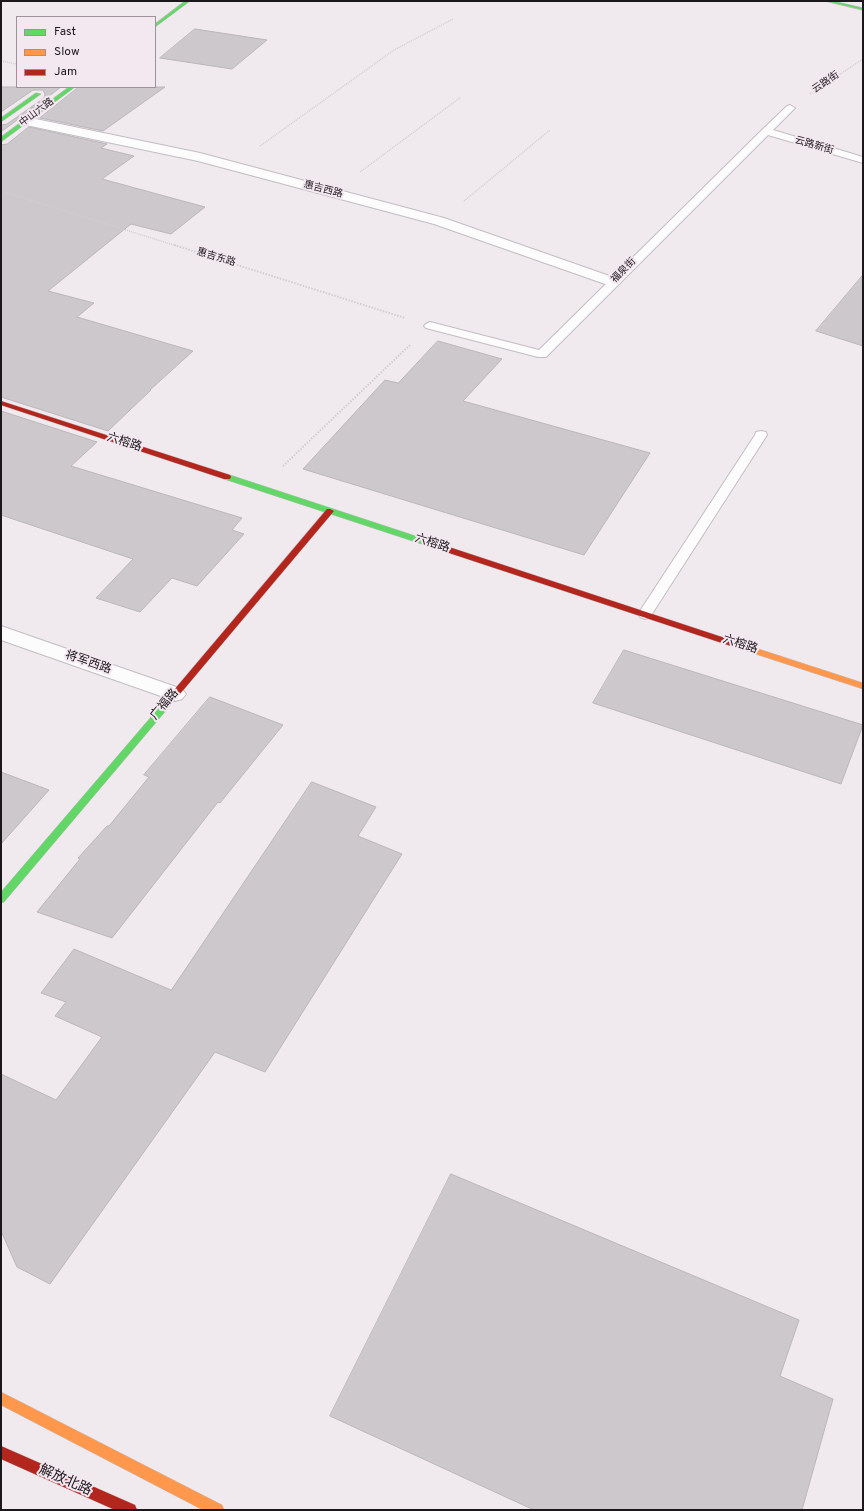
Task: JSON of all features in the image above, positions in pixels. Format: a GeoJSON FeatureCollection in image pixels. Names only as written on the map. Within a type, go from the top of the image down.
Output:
{"type":"FeatureCollection","features":[{"type":"Feature","properties":{"kind":"street"},"geometry":{"type":"LineString","coordinates":[[156,25],[188,1]]}},
{"type":"Feature","properties":{"kind":"street"},"geometry":{"type":"LineString","coordinates":[[827,1],[863,10]]}},
{"type":"Feature","properties":{"kind":"street","name":"中山六路"},"geometry":{"type":"LineString","coordinates":[[1,120],[46,88]]}},
{"type":"Feature","properties":{"kind":"street","name":"中山六路"},"geometry":{"type":"LineString","coordinates":[[1,140],[71,88]]}},
{"type":"Feature","properties":{"kind":"street","name":"惠吉西路"},"geometry":{"type":"LineString","coordinates":[[26,121],[200,157],[439,221],[613,282]]}},
{"type":"Feature","properties":{"kind":"street","name":"六榕路"},"geometry":{"type":"LineString","coordinates":[[2,404],[863,686]]}},
{"type":"Feature","properties":{"kind":"street","name":"广福路"},"geometry":{"type":"LineString","coordinates":[[1,900],[330,511]]}},
{"type":"Feature","properties":{"kind":"street","name":"将军西路"},"geometry":{"type":"LineString","coordinates":[[1,633],[175,694]]}},
{"type":"Feature","properties":{"kind":"street"},"geometry":{"type":"LineString","coordinates":[[1,1398],[217,1510]]}},
{"type":"Feature","properties":{"kind":"street","name":"解放北路"},"geometry":{"type":"LineString","coordinates":[[1,1452],[130,1510]]}},
{"type":"Feature","properties":{"kind":"lane","name":"福泉街"},"geometry":{"type":"LineString","coordinates":[[430,326],[542,354],[790,108]]}},
{"type":"Feature","properties":{"kind":"lane","name":"云路新街"},"geometry":{"type":"LineString","coordinates":[[766,131],[863,160]]}},
{"type":"Feature","properties":{"kind":"lane"},"geometry":{"type":"LineString","coordinates":[[645,614],[761,434]]}},
{"type":"Feature","properties":{"kind":"path"},"geometry":{"type":"LineString","coordinates":[[233,166],[394,50],[453,19]]}},
{"type":"Feature","properties":{"kind":"path","name":"云路街"},"geometry":{"type":"LineString","coordinates":[[790,108],[863,59]]}},
{"type":"Feature","properties":{"kind":"path"},"geometry":{"type":"LineString","coordinates":[[1,61],[16,64]]}},
{"type":"Feature","properties":{"kind":"path"},"geometry":{"type":"LineString","coordinates":[[333,192],[461,97]]}},
{"type":"Feature","properties":{"kind":"path"},"geometry":{"type":"LineString","coordinates":[[439,221],[550,130]]}},
{"type":"Feature","properties":{"kind":"path","name":"惠吉东路"},"geometry":{"type":"LineString","coordinates":[[1,191],[430,326]]}},
{"type":"Feature","properties":{"kind":"path"},"geometry":{"type":"LineString","coordinates":[[261,488],[430,326]]}},
{"type":"Feature","properties":{"kind":"building"},"geometry":{"type":"Polygon","coordinates":[[[195,29],[267,40],[232,69],[160,58],[195,29]]]}},
{"type":"Feature","properties":{"kind":"building"},"geometry":{"type":"Polygon","coordinates":[[[1,87],[60,88],[1,132],[1,125],[7,124],[44,98],[45,94],[43,90],[33,90],[1,112],[1,87]]]}},
{"type":"Feature","properties":{"kind":"building"},"geometry":{"type":"Polygon","coordinates":[[[165,87],[103,131],[40,118],[78,88],[165,87]]]}},
{"type":"Feature","properties":{"kind":"building"},"geometry":{"type":"Polygon","coordinates":[[[29,127],[107,144],[101,148],[134,156],[102,179],[205,207],[171,234],[131,224],[48,291],[94,303],[77,317],[193,351],[108,431],[1,397],[1,145],[7,144],[29,127]]]}},
{"type":"Feature","properties":{"kind":"building"},"geometry":{"type":"Polygon","coordinates":[[[863,275],[863,346],[816,331],[863,275]]]}},
{"type":"Feature","properties":{"kind":"building"},"geometry":{"type":"Polygon","coordinates":[[[438,341],[502,359],[463,401],[650,453],[584,555],[303,469],[385,380],[398,383],[438,341]]]}},
{"type":"Feature","properties":{"kind":"building"},"geometry":{"type":"Polygon","coordinates":[[[1,411],[97,442],[71,466],[242,518],[232,530],[244,534],[197,586],[172,578],[140,612],[96,598],[133,559],[1,515],[1,411]]]}},
{"type":"Feature","properties":{"kind":"building"},"geometry":{"type":"Polygon","coordinates":[[[624,650],[863,725],[841,784],[593,703],[624,650]]]}},
{"type":"Feature","properties":{"kind":"building"},"geometry":{"type":"Polygon","coordinates":[[[210,697],[283,725],[220,803],[218,802],[112,938],[37,912],[80,859],[78,858],[107,826],[109,826],[149,777],[144,775],[210,697]]]}},
{"type":"Feature","properties":{"kind":"building"},"geometry":{"type":"Polygon","coordinates":[[[1,772],[49,790],[1,844],[1,772]]]}},
{"type":"Feature","properties":{"kind":"building"},"geometry":{"type":"Polygon","coordinates":[[[312,782],[376,807],[358,836],[402,854],[265,1072],[215,1052],[50,1284],[17,1267],[1,1231],[1,1074],[56,1100],[102,1037],[55,1016],[66,1002],[41,993],[74,949],[171,990],[312,782]]]}},
{"type":"Feature","properties":{"kind":"building"},"geometry":{"type":"Polygon","coordinates":[[[451,1174],[799,1320],[780,1376],[833,1399],[802,1510],[534,1510],[330,1416],[451,1174]]]}},
{"type":"Feature","properties":{"kind":"traffic: fast"},"geometry":{"type":"LineString","coordinates":[[156,25],[188,1]]}},
{"type":"Feature","properties":{"kind":"traffic: fast"},"geometry":{"type":"LineString","coordinates":[[827,1],[863,9]]}},
{"type":"Feature","properties":{"kind":"traffic: fast"},"geometry":{"type":"LineString","coordinates":[[1,140],[71,88]]}},
{"type":"Feature","properties":{"kind":"traffic: fast"},"geometry":{"type":"LineString","coordinates":[[1,120],[38,94]]}},
{"type":"Feature","properties":{"kind":"traffic: fast"},"geometry":{"type":"LineString","coordinates":[[227,477],[446,549]]}},
{"type":"Feature","properties":{"kind":"traffic: fast"},"geometry":{"type":"LineString","coordinates":[[1,899],[166,705]]}},
{"type":"Feature","properties":{"kind":"traffic: slow"},"geometry":{"type":"LineString","coordinates":[[734,644],[863,686]]}},
{"type":"Feature","properties":{"kind":"traffic: slow"},"geometry":{"type":"LineString","coordinates":[[1,1398],[217,1510]]}},
{"type":"Feature","properties":{"kind":"traffic: jam"},"geometry":{"type":"LineString","coordinates":[[1,403],[227,477]]}},
{"type":"Feature","properties":{"kind":"traffic: jam"},"geometry":{"type":"LineString","coordinates":[[166,705],[330,511]]}},
{"type":"Feature","properties":{"kind":"traffic: jam"},"geometry":{"type":"LineString","coordinates":[[446,549],[734,644]]}},
{"type":"Feature","properties":{"kind":"traffic: jam"},"geometry":{"type":"LineString","coordinates":[[1,1452],[130,1510]]}}]}
